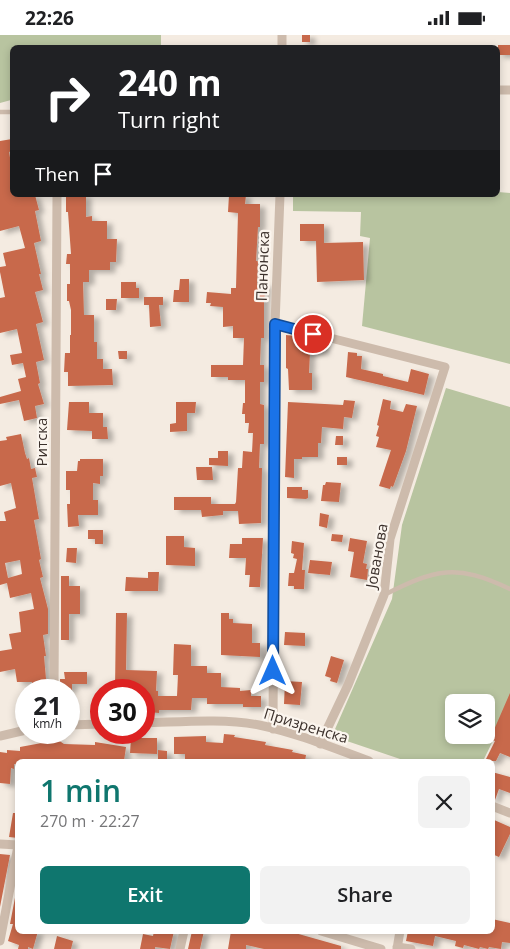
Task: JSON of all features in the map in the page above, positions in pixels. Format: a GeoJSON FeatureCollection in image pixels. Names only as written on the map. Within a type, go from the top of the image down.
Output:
{"type":"FeatureCollection","features":[{"type":"Feature","properties":{"kind":"street","name":"Ритска"},"geometry":{"type":"LineString","coordinates":[[54,679],[58,197]]}},
{"type":"Feature","properties":{"kind":"street","name":"Панонска"},"geometry":{"type":"LineString","coordinates":[[273,729],[275,324],[280,197]]}},
{"type":"Feature","properties":{"kind":"street","name":"Јованова"},"geometry":{"type":"LineString","coordinates":[[275,324],[445,367],[390,539],[384,595],[348,685],[320,744]]}},
{"type":"Feature","properties":{"kind":"street","name":"Призренска"},"geometry":{"type":"LineString","coordinates":[[155,723],[217,722],[258,725],[363,759]]}},
{"type":"Feature","properties":{"kind":"street"},"geometry":{"type":"LineString","coordinates":[[0,736],[15,733]]}},
{"type":"Feature","properties":{"kind":"street"},"geometry":{"type":"LineString","coordinates":[[495,807],[510,813]]}},
{"type":"Feature","properties":{"kind":"street"},"geometry":{"type":"LineString","coordinates":[[0,844],[15,846]]}},
{"type":"Feature","properties":{"kind":"street"},"geometry":{"type":"LineString","coordinates":[[0,941],[1,927],[15,860]]}},
{"type":"Feature","properties":{"kind":"street"},"geometry":{"type":"LineString","coordinates":[[180,949],[183,934]]}},
{"type":"Feature","properties":{"kind":"street"},"geometry":{"type":"LineString","coordinates":[[331,934],[381,949]]}},
{"type":"Feature","properties":{"kind":"street"},"geometry":{"type":"LineString","coordinates":[[399,934],[397,948],[411,949]]}},
{"type":"Feature","properties":{"kind":"lane"},"geometry":{"type":"LineString","coordinates":[[384,595],[424,577],[456,572],[482,576],[510,589]]}},
{"type":"Feature","properties":{"kind":"green space"},"geometry":{"type":"Polygon","coordinates":[[[0,35],[161,35],[161,45],[10,45],[10,100],[0,103],[0,35]]]}},
{"type":"Feature","properties":{"kind":"green space"},"geometry":{"type":"Polygon","coordinates":[[[500,192],[510,193],[510,364],[362,326],[370,238],[360,236],[361,212],[293,211],[293,197],[500,197],[500,192]]]}},
{"type":"Feature","properties":{"kind":"green space"},"geometry":{"type":"Polygon","coordinates":[[[446,388],[510,407],[510,706],[495,737],[495,694],[445,694],[445,744],[491,744],[484,759],[400,759],[332,736],[392,599],[402,525],[446,388]]]}},
{"type":"Feature","properties":{"kind":"building"},"geometry":{"type":"Polygon","coordinates":[[[302,35],[310,35],[310,42],[302,42],[302,35]]]}},
{"type":"Feature","properties":{"kind":"building"},"geometry":{"type":"Polygon","coordinates":[[[500,45],[510,45],[510,55],[500,55],[500,45]]]}},
{"type":"Feature","properties":{"kind":"building"},"geometry":{"type":"Polygon","coordinates":[[[10,139],[10,197],[36,197],[39,210],[35,211],[41,241],[34,243],[43,290],[35,292],[43,322],[36,324],[44,360],[36,362],[40,383],[38,384],[44,404],[35,406],[37,418],[24,421],[19,400],[0,404],[0,397],[21,391],[18,379],[26,377],[23,363],[12,365],[10,355],[22,353],[17,329],[0,333],[0,298],[5,297],[0,272],[0,267],[6,266],[3,253],[25,248],[19,226],[0,231],[0,141],[10,139]]]}},
{"type":"Feature","properties":{"kind":"building"},"geometry":{"type":"Polygon","coordinates":[[[66,197],[86,197],[86,217],[92,216],[92,221],[107,221],[107,239],[117,239],[116,262],[110,262],[110,270],[89,270],[89,282],[83,282],[84,315],[94,315],[94,342],[97,342],[97,359],[103,359],[103,369],[112,369],[113,385],[68,386],[68,372],[64,372],[65,353],[70,353],[71,335],[71,310],[69,301],[67,301],[67,284],[70,284],[70,264],[66,264],[67,254],[71,254],[68,212],[66,212],[66,197]]]}},
{"type":"Feature","properties":{"kind":"building"},"geometry":{"type":"Polygon","coordinates":[[[229,197],[246,197],[245,204],[260,204],[260,227],[258,227],[256,261],[258,261],[257,284],[266,284],[264,338],[261,338],[260,365],[264,365],[264,382],[260,382],[260,404],[264,405],[264,444],[260,444],[259,468],[262,468],[261,523],[239,524],[238,511],[223,511],[223,515],[202,517],[201,510],[174,510],[174,497],[211,497],[211,504],[235,504],[238,468],[242,468],[243,451],[252,452],[253,433],[248,433],[249,423],[245,423],[245,414],[242,414],[243,403],[245,403],[245,380],[211,377],[211,365],[243,365],[244,338],[233,338],[233,326],[223,327],[223,307],[210,306],[211,303],[206,303],[207,292],[231,294],[231,288],[236,288],[238,213],[228,212],[229,197]]]}},
{"type":"Feature","properties":{"kind":"building"},"geometry":{"type":"Polygon","coordinates":[[[300,224],[324,224],[324,243],[363,242],[364,280],[317,282],[316,241],[300,241],[300,224]]]}},
{"type":"Feature","properties":{"kind":"building"},"geometry":{"type":"Polygon","coordinates":[[[180,279],[189,279],[189,302],[173,302],[174,290],[179,290],[180,279]]]}},
{"type":"Feature","properties":{"kind":"building"},"geometry":{"type":"Polygon","coordinates":[[[121,282],[136,282],[136,288],[139,288],[139,298],[121,298],[121,282]]]}},
{"type":"Feature","properties":{"kind":"building"},"geometry":{"type":"Polygon","coordinates":[[[144,297],[163,297],[163,305],[159,305],[161,326],[150,327],[149,305],[144,305],[144,297]]]}},
{"type":"Feature","properties":{"kind":"building"},"geometry":{"type":"Polygon","coordinates":[[[106,299],[117,299],[116,310],[106,310],[106,299]]]}},
{"type":"Feature","properties":{"kind":"building"},"geometry":{"type":"Polygon","coordinates":[[[286,335],[324,343],[324,352],[310,352],[309,373],[312,373],[312,390],[289,390],[288,369],[286,368],[286,335]]]}},
{"type":"Feature","properties":{"kind":"building"},"geometry":{"type":"Polygon","coordinates":[[[118,351],[127,351],[127,359],[119,359],[118,351]]]}},
{"type":"Feature","properties":{"kind":"building"},"geometry":{"type":"Polygon","coordinates":[[[348,352],[357,353],[357,356],[362,356],[361,369],[383,374],[383,376],[408,382],[411,369],[429,374],[424,395],[346,377],[348,352]]]}},
{"type":"Feature","properties":{"kind":"building"},"geometry":{"type":"Polygon","coordinates":[[[383,399],[391,401],[390,409],[403,412],[406,404],[417,406],[406,451],[393,487],[391,486],[390,489],[379,486],[391,450],[376,447],[379,437],[376,436],[379,426],[377,425],[383,399]]]}},
{"type":"Feature","properties":{"kind":"building"},"geometry":{"type":"Polygon","coordinates":[[[344,400],[355,401],[352,418],[344,417],[343,429],[322,427],[321,443],[318,443],[318,457],[294,459],[294,478],[285,477],[288,402],[343,405],[344,400]]]}},
{"type":"Feature","properties":{"kind":"building"},"geometry":{"type":"Polygon","coordinates":[[[69,402],[89,402],[89,413],[103,413],[103,427],[107,427],[108,439],[92,439],[92,431],[67,430],[69,402]]]}},
{"type":"Feature","properties":{"kind":"building"},"geometry":{"type":"Polygon","coordinates":[[[176,402],[196,402],[195,413],[187,413],[187,431],[170,432],[170,424],[176,423],[176,402]]]}},
{"type":"Feature","properties":{"kind":"building"},"geometry":{"type":"Polygon","coordinates":[[[21,434],[27,459],[29,458],[31,469],[35,468],[37,477],[32,478],[39,519],[34,520],[43,577],[40,578],[48,609],[48,634],[43,635],[46,656],[44,656],[46,679],[17,679],[15,669],[0,672],[0,651],[12,649],[9,634],[21,632],[19,612],[34,609],[31,593],[10,598],[7,583],[0,585],[0,521],[6,521],[4,512],[16,508],[11,483],[0,486],[0,441],[7,440],[6,437],[21,434]],[[20,560],[5,563],[8,578],[22,574],[20,560]]]}},
{"type":"Feature","properties":{"kind":"building"},"geometry":{"type":"Polygon","coordinates":[[[336,436],[343,436],[343,445],[335,445],[336,436]]]}},
{"type":"Feature","properties":{"kind":"building"},"geometry":{"type":"Polygon","coordinates":[[[218,451],[228,451],[228,466],[209,465],[209,458],[218,458],[218,451]]]}},
{"type":"Feature","properties":{"kind":"building"},"geometry":{"type":"Polygon","coordinates":[[[337,457],[347,457],[347,465],[337,465],[337,457]]]}},
{"type":"Feature","properties":{"kind":"building"},"geometry":{"type":"Polygon","coordinates":[[[80,459],[103,459],[103,476],[100,476],[100,484],[93,483],[93,500],[98,500],[98,515],[78,515],[79,526],[68,527],[67,504],[70,504],[70,490],[66,490],[66,471],[77,471],[80,459]]]}},
{"type":"Feature","properties":{"kind":"building"},"geometry":{"type":"Polygon","coordinates":[[[196,467],[212,467],[213,480],[197,480],[196,467]]]}},
{"type":"Feature","properties":{"kind":"building"},"geometry":{"type":"Polygon","coordinates":[[[326,482],[341,483],[339,502],[321,501],[323,485],[326,482]]]}},
{"type":"Feature","properties":{"kind":"building"},"geometry":{"type":"Polygon","coordinates":[[[287,487],[302,487],[302,490],[308,490],[308,498],[287,498],[287,487]]]}},
{"type":"Feature","properties":{"kind":"building"},"geometry":{"type":"Polygon","coordinates":[[[320,513],[329,515],[327,528],[319,526],[320,513]]]}},
{"type":"Feature","properties":{"kind":"building"},"geometry":{"type":"Polygon","coordinates":[[[88,530],[103,530],[103,544],[95,544],[95,539],[88,539],[88,530]]]}},
{"type":"Feature","properties":{"kind":"building"},"geometry":{"type":"Polygon","coordinates":[[[332,534],[343,535],[342,542],[331,541],[332,534]]]}},
{"type":"Feature","properties":{"kind":"building"},"geometry":{"type":"Polygon","coordinates":[[[166,536],[184,536],[184,547],[195,548],[195,566],[166,565],[166,536]]]}},
{"type":"Feature","properties":{"kind":"building"},"geometry":{"type":"Polygon","coordinates":[[[242,538],[263,538],[260,587],[249,587],[250,575],[245,575],[246,558],[229,558],[230,544],[242,544],[242,538]]]}},
{"type":"Feature","properties":{"kind":"building"},"geometry":{"type":"Polygon","coordinates":[[[350,538],[367,541],[363,563],[367,564],[367,580],[350,577],[354,552],[348,551],[350,538]]]}},
{"type":"Feature","properties":{"kind":"building"},"geometry":{"type":"Polygon","coordinates":[[[292,541],[304,543],[302,570],[305,570],[304,589],[294,589],[294,586],[288,586],[289,573],[294,573],[297,559],[293,558],[294,554],[291,553],[292,541]]]}},
{"type":"Feature","properties":{"kind":"building"},"geometry":{"type":"Polygon","coordinates":[[[67,548],[77,548],[76,563],[66,562],[67,548]]]}},
{"type":"Feature","properties":{"kind":"building"},"geometry":{"type":"Polygon","coordinates":[[[310,560],[332,562],[330,575],[308,573],[310,560]]]}},
{"type":"Feature","properties":{"kind":"building"},"geometry":{"type":"Polygon","coordinates":[[[148,572],[159,572],[158,591],[125,591],[126,577],[148,578],[148,572]]]}},
{"type":"Feature","properties":{"kind":"building"},"geometry":{"type":"Polygon","coordinates":[[[61,576],[69,576],[69,586],[80,586],[80,614],[69,614],[69,640],[61,640],[61,576]]]}},
{"type":"Feature","properties":{"kind":"building"},"geometry":{"type":"Polygon","coordinates":[[[116,613],[127,613],[126,670],[157,671],[156,691],[158,691],[158,696],[177,696],[178,675],[173,675],[174,644],[191,645],[191,666],[207,666],[207,673],[221,673],[221,687],[240,688],[240,691],[251,690],[251,696],[261,696],[261,707],[243,707],[243,704],[207,704],[207,698],[192,698],[191,710],[159,710],[159,713],[155,713],[155,679],[115,679],[116,613]]]}},
{"type":"Feature","properties":{"kind":"building"},"geometry":{"type":"Polygon","coordinates":[[[221,613],[229,613],[229,619],[233,619],[233,623],[252,624],[252,643],[260,643],[260,657],[221,655],[221,613]]]}},
{"type":"Feature","properties":{"kind":"building"},"geometry":{"type":"Polygon","coordinates":[[[285,632],[305,633],[305,646],[284,645],[285,632]]]}},
{"type":"Feature","properties":{"kind":"building"},"geometry":{"type":"Polygon","coordinates":[[[331,656],[344,660],[337,683],[330,681],[331,678],[325,676],[331,656]]]}},
{"type":"Feature","properties":{"kind":"building"},"geometry":{"type":"Polygon","coordinates":[[[64,672],[87,672],[87,684],[80,684],[80,679],[65,679],[64,672]]]}},
{"type":"Feature","properties":{"kind":"building"},"geometry":{"type":"Polygon","coordinates":[[[285,681],[302,682],[300,705],[284,704],[285,681]]]}},
{"type":"Feature","properties":{"kind":"building"},"geometry":{"type":"Polygon","coordinates":[[[510,693],[510,757],[500,753],[496,761],[495,759],[486,759],[495,744],[495,728],[510,693]]]}},
{"type":"Feature","properties":{"kind":"building"},"geometry":{"type":"Polygon","coordinates":[[[224,734],[235,735],[234,737],[266,742],[265,745],[293,750],[292,752],[306,755],[305,759],[185,759],[185,754],[174,754],[174,737],[206,736],[206,742],[223,743],[224,734]]]}},
{"type":"Feature","properties":{"kind":"building"},"geometry":{"type":"Polygon","coordinates":[[[155,738],[157,738],[157,754],[130,753],[131,744],[155,744],[155,738]]]}},
{"type":"Feature","properties":{"kind":"building"},"geometry":{"type":"Polygon","coordinates":[[[36,744],[107,744],[126,747],[124,759],[15,759],[14,769],[11,768],[10,784],[0,783],[0,752],[7,753],[7,750],[20,751],[20,747],[36,744]]]}},
{"type":"Feature","properties":{"kind":"building"},"geometry":{"type":"Polygon","coordinates":[[[158,750],[167,751],[167,759],[158,759],[158,750]]]}},
{"type":"Feature","properties":{"kind":"building"},"geometry":{"type":"Polygon","coordinates":[[[495,773],[510,777],[510,793],[499,789],[495,800],[495,773]]]}},
{"type":"Feature","properties":{"kind":"building"},"geometry":{"type":"Polygon","coordinates":[[[13,813],[15,813],[15,838],[9,837],[13,813]]]}},
{"type":"Feature","properties":{"kind":"building"},"geometry":{"type":"Polygon","coordinates":[[[495,820],[510,827],[510,834],[499,857],[495,855],[495,820]]]}},
{"type":"Feature","properties":{"kind":"building"},"geometry":{"type":"Polygon","coordinates":[[[0,854],[10,855],[0,907],[0,854]]]}},
{"type":"Feature","properties":{"kind":"building"},"geometry":{"type":"Polygon","coordinates":[[[15,898],[15,934],[37,934],[33,949],[28,947],[28,949],[18,949],[19,945],[8,941],[13,924],[10,924],[15,898]]]}},
{"type":"Feature","properties":{"kind":"building"},"geometry":{"type":"Polygon","coordinates":[[[495,920],[510,923],[510,943],[502,942],[501,949],[480,947],[479,949],[464,945],[463,948],[455,946],[456,941],[435,936],[433,946],[406,941],[407,934],[495,934],[495,920]]]}},
{"type":"Feature","properties":{"kind":"building"},"geometry":{"type":"Polygon","coordinates":[[[143,934],[153,936],[153,934],[173,934],[170,949],[155,947],[155,949],[140,949],[143,934]]]}},
{"type":"Feature","properties":{"kind":"building"},"geometry":{"type":"Polygon","coordinates":[[[191,934],[203,934],[200,949],[188,949],[191,934]]]}},
{"type":"Feature","properties":{"kind":"building"},"geometry":{"type":"Polygon","coordinates":[[[230,934],[299,934],[341,946],[341,949],[264,949],[246,945],[246,949],[228,949],[230,934]]]}},
{"type":"Feature","properties":{"kind":"building"},"geometry":{"type":"Polygon","coordinates":[[[57,936],[73,941],[71,949],[54,949],[57,936]]]}},
{"type":"Feature","properties":{"kind":"route"},"geometry":{"type":"LineString","coordinates":[[273,671],[275,324],[313,334]]}}]}
